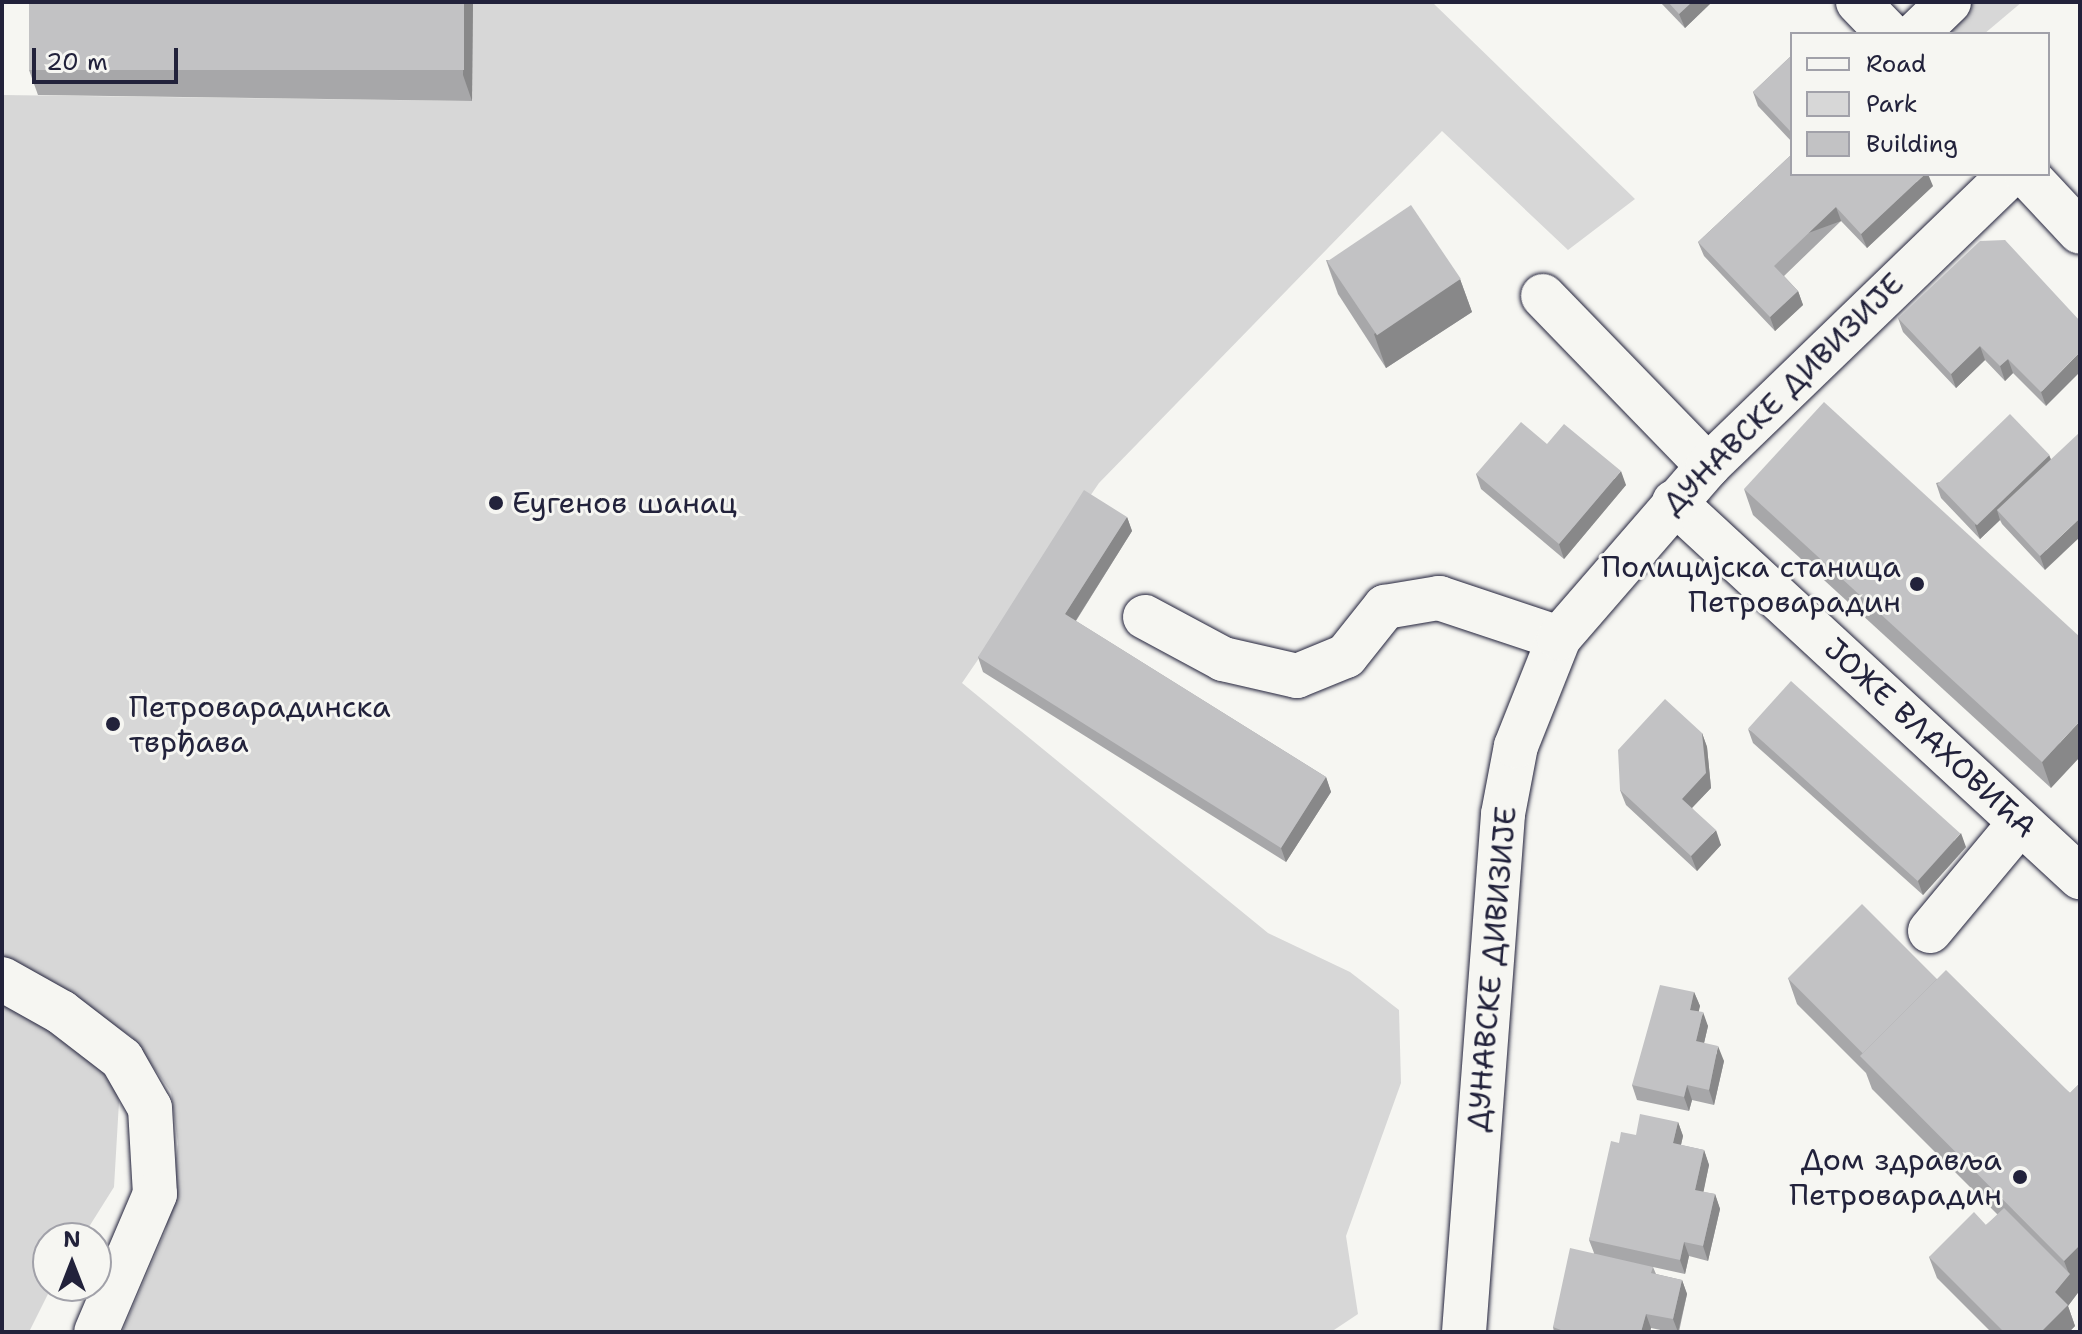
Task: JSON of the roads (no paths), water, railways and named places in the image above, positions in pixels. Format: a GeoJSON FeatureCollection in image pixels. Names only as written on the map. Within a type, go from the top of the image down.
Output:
{"type":"FeatureCollection","features":[{"type":"Feature","properties":{"kind":"street"},"geometry":{"type":"LineString","coordinates":[[1858,2],[1887,32]]}},
{"type":"Feature","properties":{"kind":"street"},"geometry":{"type":"LineString","coordinates":[[1918,32],[1949,2]]}},
{"type":"Feature","properties":{"kind":"street","name":"ДУНАВСКЕ ДИВИЗИЈЕ"},"geometry":{"type":"LineString","coordinates":[[1464,1332],[1503,814],[1516,746],[1559,638],[1708,466],[2008,176]]}},
{"type":"Feature","properties":{"kind":"street"},"geometry":{"type":"LineString","coordinates":[[2028,176],[2080,232]]}},
{"type":"Feature","properties":{"kind":"street"},"geometry":{"type":"LineString","coordinates":[[1543,296],[1708,466]]}},
{"type":"Feature","properties":{"kind":"street","name":"ЈОЖЕ ВЛАХОВИЋА"},"geometry":{"type":"LineString","coordinates":[[1674,502],[2080,877]]}},
{"type":"Feature","properties":{"kind":"street"},"geometry":{"type":"LineString","coordinates":[[1145,617],[1223,659],[1297,676],[1346,656],[1385,607],[1439,598],[1559,638]]}},
{"type":"Feature","properties":{"kind":"street"},"geometry":{"type":"LineString","coordinates":[[1930,931],[2020,823]]}},
{"type":"Feature","properties":{"kind":"street"},"geometry":{"type":"LineString","coordinates":[[2,979],[61,1012],[122,1059],[150,1108],[155,1194],[96,1332]]}},
{"type":"Feature","properties":{"kind":"place","name":"Еугенов шанац"},"geometry":{"type":"Point","coordinates":[496,503]}},
{"type":"Feature","properties":{"kind":"place","name":"Полицијска станица Петроварадин"},"geometry":{"type":"Point","coordinates":[1917,584]}},
{"type":"Feature","properties":{"kind":"place","name":"Петроварадинска тврђава"},"geometry":{"type":"Point","coordinates":[113,724]}},
{"type":"Feature","properties":{"kind":"place","name":"Дом здравља Петроварадин"},"geometry":{"type":"Point","coordinates":[2020,1177]}}]}
